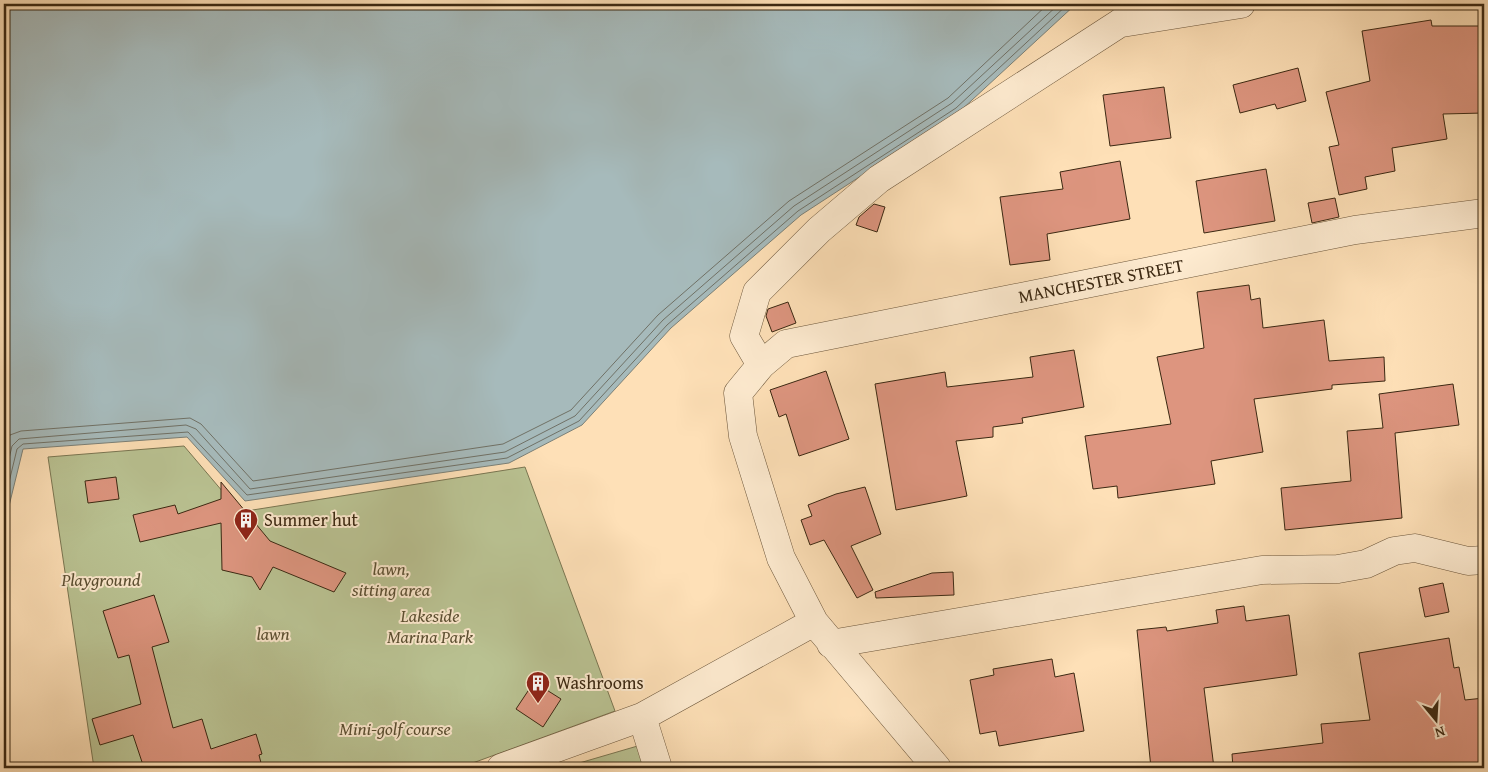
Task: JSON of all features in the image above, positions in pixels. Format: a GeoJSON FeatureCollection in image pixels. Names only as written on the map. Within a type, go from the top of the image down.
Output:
{"type":"FeatureCollection","features":[{"type":"Feature","properties":{"kind":"street"},"geometry":{"type":"LineString","coordinates":[[761,365],[744,336],[757,292],[819,230],[879,179],[1120,23],[1144,4]]}},
{"type":"Feature","properties":{"kind":"street"},"geometry":{"type":"LineString","coordinates":[[1120,23],[1241,4]]}},
{"type":"Feature","properties":{"kind":"street","name":"MANCHESTER STREET"},"geometry":{"type":"LineString","coordinates":[[814,622],[781,558],[743,436],[738,393],[761,365],[786,344],[1355,230],[1484,213]]}},
{"type":"Feature","properties":{"kind":"street"},"geometry":{"type":"LineString","coordinates":[[831,644],[1262,570],[1338,569],[1366,564],[1394,551],[1415,548],[1468,561],[1484,560]]}},
{"type":"Feature","properties":{"kind":"street"},"geometry":{"type":"LineString","coordinates":[[501,768],[642,716],[814,622],[937,768]]}},
{"type":"Feature","properties":{"kind":"street"},"geometry":{"type":"LineString","coordinates":[[642,716],[658,768]]}},
{"type":"Feature","properties":{"kind":"green space","name":"Lakeside Marina Park"},"geometry":{"type":"Polygon","coordinates":[[[184,446],[240,512],[525,467],[615,711],[459,768],[94,768],[48,457],[184,446]]]}},
{"type":"Feature","properties":{"kind":"green space"},"geometry":{"type":"Polygon","coordinates":[[[641,745],[647,768],[564,768],[569,766],[641,745]]]}},
{"type":"Feature","properties":{"kind":"water"},"geometry":{"type":"Polygon","coordinates":[[[4,4],[1076,4],[959,112],[801,215],[671,328],[582,425],[509,463],[245,501],[187,437],[23,449],[9,506],[4,509],[4,4]]]}},
{"type":"Feature","properties":{"kind":"building"},"geometry":{"type":"Polygon","coordinates":[[[1431,20],[1432,26],[1481,26],[1480,66],[1484,66],[1484,113],[1443,114],[1447,139],[1392,148],[1395,171],[1365,177],[1367,189],[1339,195],[1329,147],[1339,145],[1326,92],[1370,81],[1362,31],[1431,20]]]}},
{"type":"Feature","properties":{"kind":"building"},"geometry":{"type":"Polygon","coordinates":[[[1298,68],[1306,101],[1277,109],[1275,104],[1240,113],[1233,85],[1298,68]]]}},
{"type":"Feature","properties":{"kind":"building"},"geometry":{"type":"Polygon","coordinates":[[[1164,87],[1171,138],[1110,146],[1103,95],[1164,87]]]}},
{"type":"Feature","properties":{"kind":"building"},"geometry":{"type":"Polygon","coordinates":[[[1120,161],[1130,219],[1047,234],[1050,260],[1010,265],[1000,197],[1063,189],[1060,172],[1120,161]]]}},
{"type":"Feature","properties":{"kind":"building"},"geometry":{"type":"Polygon","coordinates":[[[1266,169],[1275,221],[1204,233],[1196,181],[1266,169]]]}},
{"type":"Feature","properties":{"kind":"building"},"geometry":{"type":"Polygon","coordinates":[[[1335,198],[1339,217],[1312,223],[1308,203],[1335,198]]]}},
{"type":"Feature","properties":{"kind":"building"},"geometry":{"type":"Polygon","coordinates":[[[874,204],[885,207],[877,232],[856,225],[859,217],[874,204]]]}},
{"type":"Feature","properties":{"kind":"building"},"geometry":{"type":"Polygon","coordinates":[[[1249,285],[1251,300],[1260,298],[1263,328],[1324,320],[1329,361],[1384,357],[1385,381],[1332,385],[1332,389],[1254,399],[1263,452],[1211,461],[1215,484],[1118,498],[1117,486],[1093,489],[1085,436],[1171,424],[1157,357],[1204,348],[1197,292],[1249,285]]]}},
{"type":"Feature","properties":{"kind":"building"},"geometry":{"type":"Polygon","coordinates":[[[788,302],[796,323],[772,332],[766,316],[768,309],[788,302]]]}},
{"type":"Feature","properties":{"kind":"building"},"geometry":{"type":"Polygon","coordinates":[[[1074,350],[1084,407],[1022,418],[1023,423],[993,427],[993,437],[956,441],[967,496],[896,510],[875,384],[945,372],[947,387],[1033,377],[1030,357],[1074,350]]]}},
{"type":"Feature","properties":{"kind":"building"},"geometry":{"type":"Polygon","coordinates":[[[826,371],[849,439],[799,456],[786,414],[779,417],[770,390],[826,371]]]}},
{"type":"Feature","properties":{"kind":"building"},"geometry":{"type":"Polygon","coordinates":[[[1453,384],[1459,425],[1395,433],[1402,518],[1285,530],[1281,488],[1351,481],[1347,431],[1383,428],[1379,394],[1453,384]]]}},
{"type":"Feature","properties":{"kind":"building"},"geometry":{"type":"Polygon","coordinates":[[[116,477],[119,499],[88,503],[85,481],[116,477]]]}},
{"type":"Feature","properties":{"kind":"building"},"geometry":{"type":"Polygon","coordinates":[[[221,482],[270,541],[346,573],[334,592],[273,567],[260,590],[252,577],[222,570],[221,523],[140,542],[133,515],[175,505],[178,514],[221,499],[221,482]]]}},
{"type":"Feature","properties":{"kind":"building"},"geometry":{"type":"Polygon","coordinates":[[[865,487],[881,534],[851,546],[873,590],[857,598],[824,540],[810,545],[801,520],[812,516],[808,505],[836,494],[865,487]]]}},
{"type":"Feature","properties":{"kind":"building"},"geometry":{"type":"Polygon","coordinates":[[[953,572],[954,595],[876,598],[875,592],[932,573],[953,572]]]}},
{"type":"Feature","properties":{"kind":"building"},"geometry":{"type":"Polygon","coordinates":[[[1443,583],[1449,612],[1425,617],[1419,588],[1443,583]]]}},
{"type":"Feature","properties":{"kind":"building"},"geometry":{"type":"Polygon","coordinates":[[[154,595],[169,642],[152,647],[173,728],[202,719],[211,749],[256,734],[262,754],[259,755],[261,763],[247,768],[144,768],[133,735],[100,745],[92,719],[141,704],[129,655],[118,658],[103,611],[154,595]]]}},
{"type":"Feature","properties":{"kind":"building"},"geometry":{"type":"Polygon","coordinates":[[[1244,606],[1246,621],[1289,615],[1297,675],[1204,688],[1214,768],[1151,768],[1137,630],[1166,627],[1167,631],[1218,623],[1216,610],[1244,606]]]}},
{"type":"Feature","properties":{"kind":"building"},"geometry":{"type":"Polygon","coordinates":[[[1449,638],[1454,668],[1459,667],[1465,700],[1484,698],[1484,768],[1233,768],[1232,754],[1323,743],[1321,724],[1370,720],[1359,653],[1449,638]]]}},
{"type":"Feature","properties":{"kind":"building"},"geometry":{"type":"Polygon","coordinates":[[[1052,659],[1055,677],[1074,673],[1084,731],[999,746],[996,731],[980,734],[970,680],[994,675],[993,669],[1052,659]]]}},
{"type":"Feature","properties":{"kind":"building","name":"Washrooms"},"geometry":{"type":"Polygon","coordinates":[[[534,682],[561,699],[543,727],[516,709],[534,682]]]}},
{"type":"Feature","properties":{"kind":"place","name":"Summer hut"},"geometry":{"type":"Point","coordinates":[246,541]}},
{"type":"Feature","properties":{"kind":"place","name":"Washrooms"},"geometry":{"type":"Point","coordinates":[538,704]}},
{"type":"Feature","properties":{"kind":"park label","name":"lawn, sitting area"},"geometry":{"type":"Point","coordinates":[391,579]}},
{"type":"Feature","properties":{"kind":"park label","name":"Playground"},"geometry":{"type":"Point","coordinates":[101,580]}},
{"type":"Feature","properties":{"kind":"park label","name":"lawn"},"geometry":{"type":"Point","coordinates":[273,634]}},
{"type":"Feature","properties":{"kind":"park label","name":"Mini-golf course"},"geometry":{"type":"Point","coordinates":[395,729]}}]}
